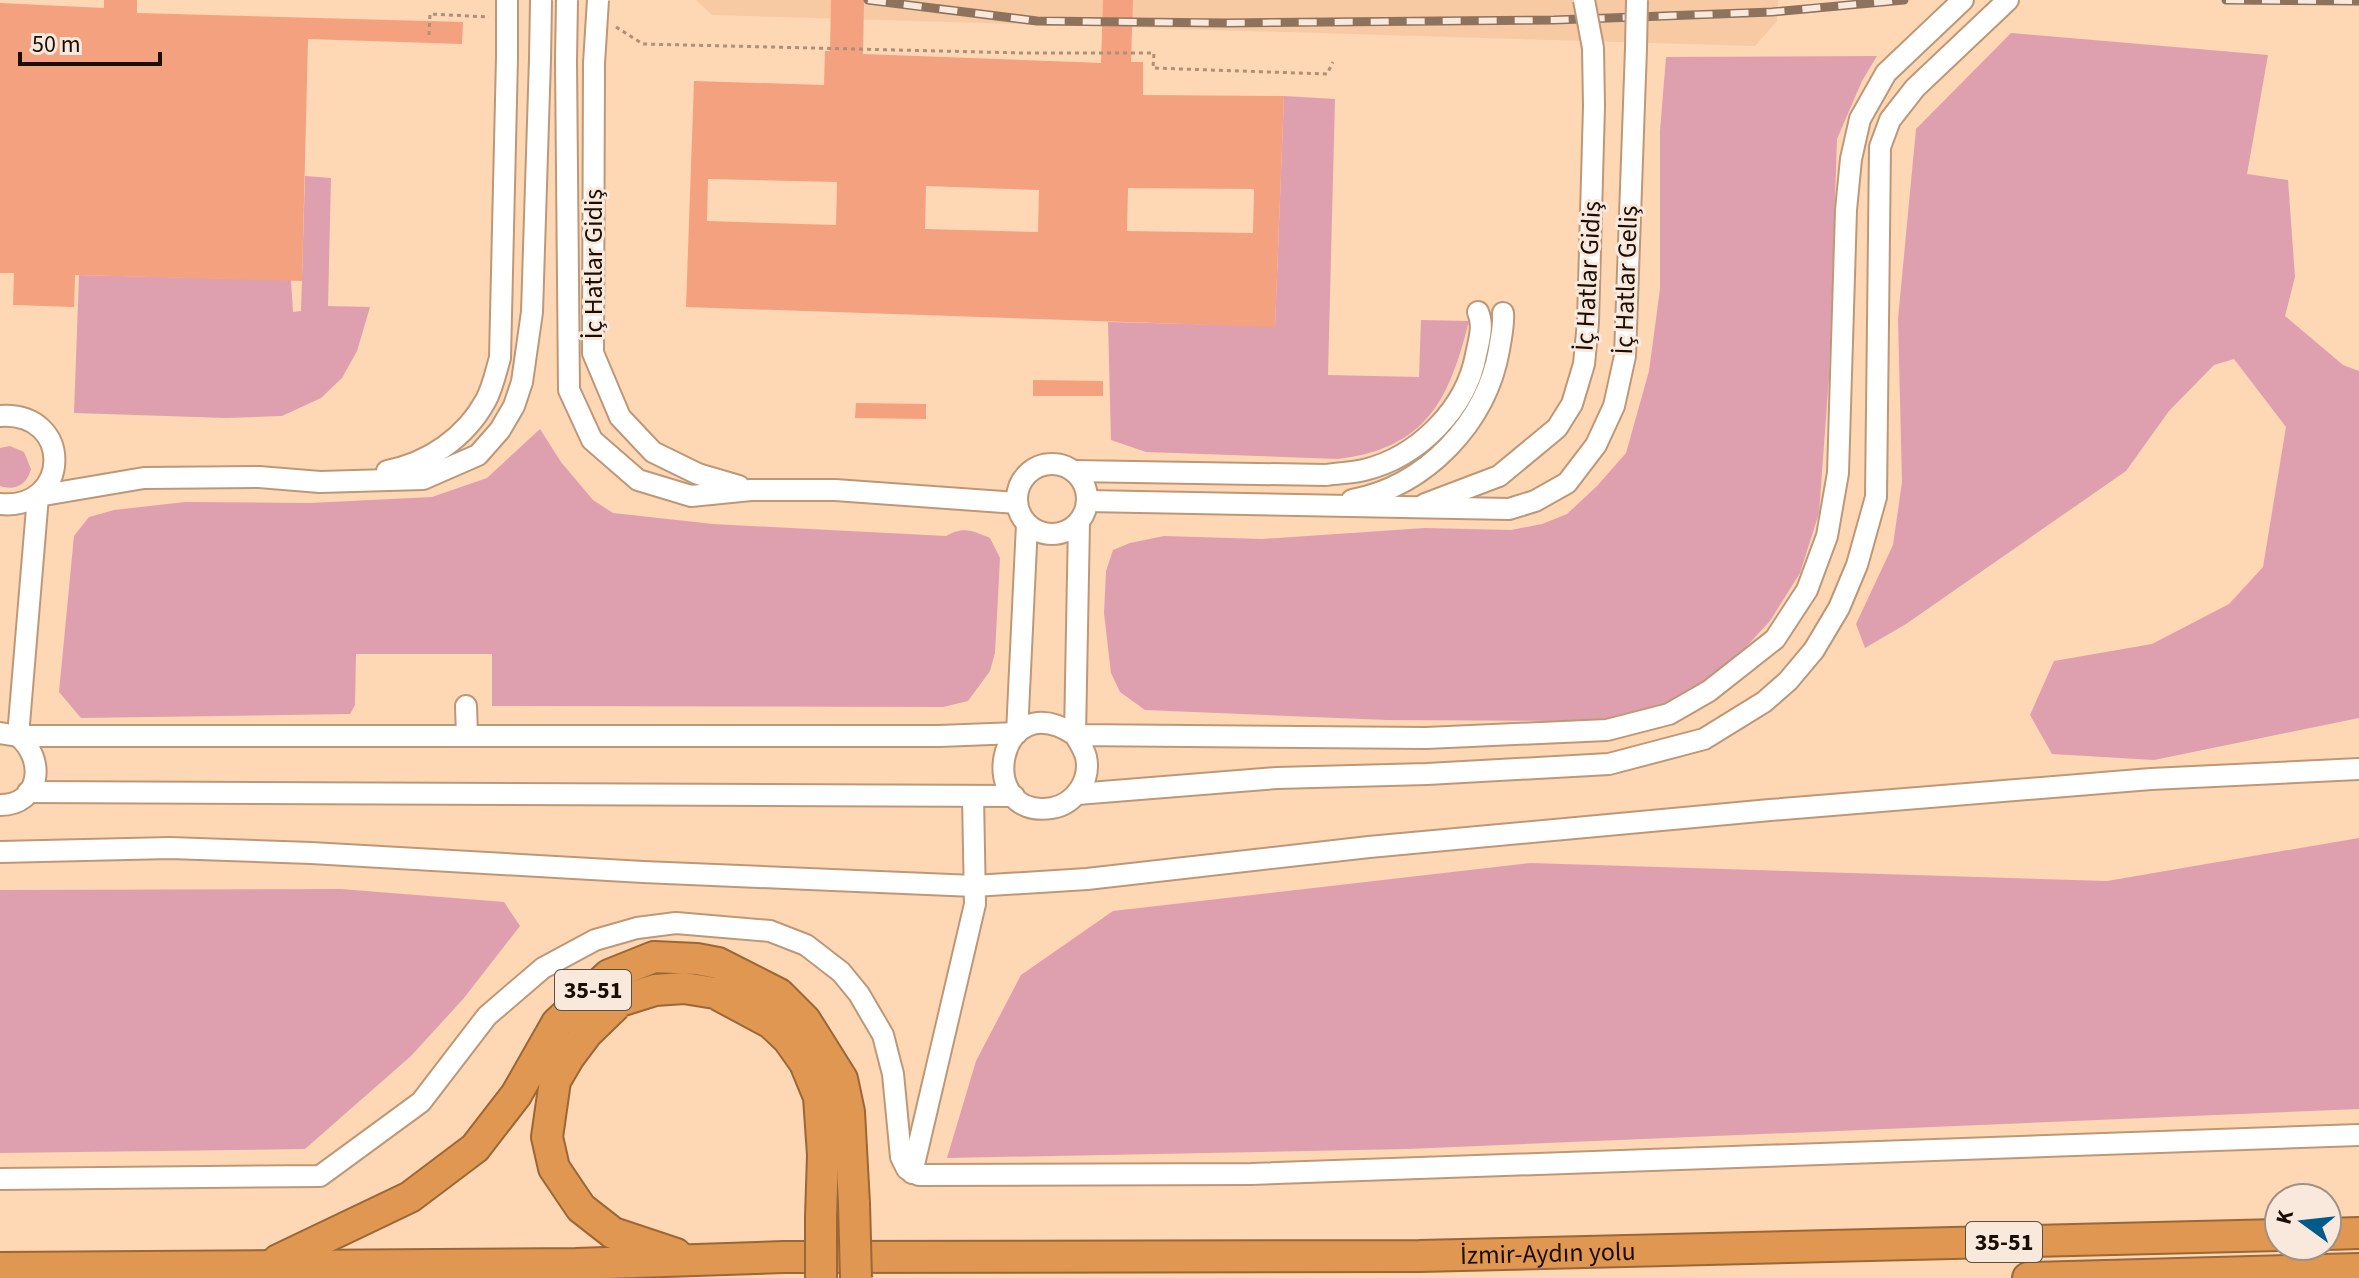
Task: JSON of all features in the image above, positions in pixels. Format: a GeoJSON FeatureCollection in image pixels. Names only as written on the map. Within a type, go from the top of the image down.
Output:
{"type":"FeatureCollection","features":[{"type":"Feature","properties":{"kind":"highway","name":"35-51"},"geometry":{"type":"LineString","coordinates":[[268,1265],[410,1197],[475,1148],[516,1095],[557,1023],[609,975],[654,957],[718,963],[779,994],[805,1020],[842,1079],[849,1112],[856,1278]]}},
{"type":"Feature","properties":{"kind":"highway"},"geometry":{"type":"LineString","coordinates":[[697,1262],[613,1233],[581,1208],[554,1168],[547,1137],[555,1081],[569,1057],[587,1033],[620,1001],[655,990],[684,988],[715,993],[771,1023],[788,1039],[805,1063],[819,1097],[823,1155],[821,1278]]}},
{"type":"Feature","properties":{"kind":"highway","name":"İzmir-Aydın yolu"},"geometry":{"type":"LineString","coordinates":[[0,1268],[697,1262],[784,1257],[1419,1256],[2263,1235]]}},
{"type":"Feature","properties":{"kind":"highway","name":"35-51"},"geometry":{"type":"LineString","coordinates":[[2028,1278],[2359,1269]]}},
{"type":"Feature","properties":{"kind":"street"},"geometry":{"type":"LineString","coordinates":[[320,482],[407,467],[439,451],[465,431],[487,398],[500,358],[507,0]]}},
{"type":"Feature","properties":{"kind":"street"},"geometry":{"type":"LineString","coordinates":[[0,504],[14,505],[38,496],[144,478],[259,477],[320,482],[423,479],[478,455],[500,430],[514,406],[522,382],[532,312],[541,0]]}},
{"type":"Feature","properties":{"kind":"street"},"geometry":{"type":"LineString","coordinates":[[567,0],[569,390],[592,440],[638,480],[691,496],[751,490],[835,490],[1017,503]]}},
{"type":"Feature","properties":{"kind":"street","name":"İç Hatlar Gidiş"},"geometry":{"type":"LineString","coordinates":[[598,0],[594,63],[593,353],[620,417],[653,452],[698,474],[751,490]]}},
{"type":"Feature","properties":{"kind":"street","name":"İç Hatlar Gidiş"},"geometry":{"type":"LineString","coordinates":[[1413,508],[1499,476],[1557,428],[1572,404],[1584,364],[1588,322],[1594,106],[1593,48],[1584,0]]}},
{"type":"Feature","properties":{"kind":"street","name":"İç Hatlar Geliş"},"geometry":{"type":"LineString","coordinates":[[1321,507],[1509,509],[1535,501],[1567,483],[1596,445],[1614,406],[1625,356],[1637,0]]}},
{"type":"Feature","properties":{"kind":"street"},"geometry":{"type":"LineString","coordinates":[[1017,733],[1027,524],[1017,503],[1018,491],[1030,472],[1051,464],[1063,465],[1082,479],[1087,501],[1079,522],[1075,735],[1086,754],[1087,768],[1077,794],[1066,803],[1053,808],[1026,804],[1014,796],[1006,785],[1002,771],[1003,757],[1017,733],[1043,723],[1057,725],[1075,735],[1426,738],[1607,730],[1669,714],[1709,691],[1775,639],[1807,590],[1827,536],[1838,473],[1846,210],[1851,159],[1860,119],[1886,73],[1963,0]]}},
{"type":"Feature","properties":{"kind":"street"},"geometry":{"type":"LineString","coordinates":[[1077,794],[1277,778],[1609,764],[1704,739],[1764,702],[1788,681],[1814,650],[1839,608],[1857,565],[1876,497],[1880,147],[1890,120],[1915,88],[2008,0]]}},
{"type":"Feature","properties":{"kind":"street"},"geometry":{"type":"LineString","coordinates":[[1073,471],[1326,475],[1364,470],[1391,460],[1426,438],[1452,411],[1474,367],[1482,321],[1478,312]]}},
{"type":"Feature","properties":{"kind":"street"},"geometry":{"type":"LineString","coordinates":[[1087,501],[1321,507],[1368,497],[1397,485],[1451,447],[1488,389],[1496,364],[1503,313]]}},
{"type":"Feature","properties":{"kind":"street"},"geometry":{"type":"LineString","coordinates":[[0,416],[15,415],[42,427],[51,440],[55,455],[54,470],[38,496],[9,734]]}},
{"type":"Feature","properties":{"kind":"street"},"geometry":{"type":"LineString","coordinates":[[1027,524],[1037,531],[1059,534],[1079,522]]}},
{"type":"Feature","properties":{"kind":"street"},"geometry":{"type":"LineString","coordinates":[[466,706],[467,736]]}},
{"type":"Feature","properties":{"kind":"street"},"geometry":{"type":"LineString","coordinates":[[9,734],[907,736],[1017,733]]}},
{"type":"Feature","properties":{"kind":"street"},"geometry":{"type":"LineString","coordinates":[[0,805],[19,800],[28,792],[37,770],[33,752],[9,734]]}},
{"type":"Feature","properties":{"kind":"street"},"geometry":{"type":"LineString","coordinates":[[0,852],[170,848],[296,852],[659,873],[974,886],[1087,879],[1369,847],[1770,810],[2151,779],[2359,769]]}},
{"type":"Feature","properties":{"kind":"street"},"geometry":{"type":"LineString","coordinates":[[28,792],[1014,796]]}},
{"type":"Feature","properties":{"kind":"street"},"geometry":{"type":"LineString","coordinates":[[912,1173],[972,923],[975,904],[973,796]]}},
{"type":"Feature","properties":{"kind":"street"},"geometry":{"type":"LineString","coordinates":[[0,1179],[320,1176],[421,1102],[487,1016],[543,968],[595,940],[637,928],[676,923],[770,931],[806,945],[841,972],[859,994],[883,1035],[893,1074],[901,1157],[907,1169],[919,1175],[1251,1174],[2359,1135]]}},
{"type":"Feature","properties":{"kind":"path"},"geometry":{"type":"LineString","coordinates":[[429,35],[430,14],[490,17]]}},
{"type":"Feature","properties":{"kind":"path"},"geometry":{"type":"LineString","coordinates":[[609,23],[643,44],[1154,53],[1153,68],[1327,74],[1333,62]]}},
{"type":"Feature","properties":{"kind":"shaded area"},"geometry":{"type":"Polygon","coordinates":[[[696,0],[1778,0],[1777,21],[1755,46],[712,15],[696,0]]]}},
{"type":"Feature","properties":{"kind":"shaded area"},"geometry":{"type":"Polygon","coordinates":[[[2011,33],[2268,55],[2247,174],[2288,180],[2295,277],[2285,316],[2343,365],[2359,371],[2359,718],[2154,760],[2052,754],[2030,715],[2054,661],[2152,644],[2229,604],[2263,567],[2286,427],[2234,359],[2214,365],[2169,411],[2126,471],[1906,624],[1865,648],[1856,624],[1893,545],[1902,482],[1898,319],[1916,129],[2011,33]]]}},
{"type":"Feature","properties":{"kind":"shaded area"},"geometry":{"type":"Polygon","coordinates":[[[1877,56],[1862,81],[1837,139],[1829,377],[1819,513],[1800,573],[1770,621],[1730,664],[1681,697],[1634,717],[1564,721],[1387,720],[1145,710],[1120,692],[1111,673],[1104,613],[1106,571],[1113,550],[1130,543],[1164,536],[1262,539],[1425,528],[1511,530],[1542,524],[1567,514],[1626,453],[1649,371],[1660,289],[1660,131],[1666,57],[1877,56]]]}},
{"type":"Feature","properties":{"kind":"shaded area"},"geometry":{"type":"Polygon","coordinates":[[[1284,96],[1335,99],[1328,375],[1419,377],[1421,320],[1469,321],[1453,374],[1442,396],[1429,416],[1393,444],[1338,459],[1146,452],[1111,440],[1108,322],[1275,326],[1284,96]]]}},
{"type":"Feature","properties":{"kind":"shaded area"},"geometry":{"type":"Polygon","coordinates":[[[305,176],[331,178],[328,306],[370,307],[357,351],[342,378],[321,398],[282,416],[226,418],[74,413],[79,275],[291,280],[293,312],[301,311],[305,176]]]}},
{"type":"Feature","properties":{"kind":"shaded area"},"geometry":{"type":"Polygon","coordinates":[[[540,429],[561,462],[593,500],[613,513],[713,524],[946,536],[968,531],[990,538],[1000,558],[995,653],[990,671],[968,701],[943,707],[492,706],[492,654],[356,654],[355,705],[350,714],[81,718],[59,692],[74,536],[89,517],[114,510],[185,502],[310,503],[432,497],[487,478],[540,429]]]}},
{"type":"Feature","properties":{"kind":"shaded area"},"geometry":{"type":"Polygon","coordinates":[[[10,446],[24,452],[31,469],[23,483],[11,488],[0,486],[0,448],[10,446]]]}},
{"type":"Feature","properties":{"kind":"shaded area"},"geometry":{"type":"Polygon","coordinates":[[[2359,838],[2359,1109],[1407,1149],[947,1158],[976,1061],[1021,975],[1113,911],[1530,863],[2107,881],[2359,838]]]}},
{"type":"Feature","properties":{"kind":"shaded area"},"geometry":{"type":"Polygon","coordinates":[[[341,889],[504,902],[520,926],[464,998],[411,1056],[305,1149],[0,1153],[0,890],[341,889]]]}},
{"type":"Feature","properties":{"kind":"building"},"geometry":{"type":"Polygon","coordinates":[[[104,0],[137,0],[137,13],[463,22],[462,44],[308,39],[302,281],[75,275],[74,307],[13,305],[14,273],[0,273],[0,3],[104,8],[104,0]]]}},
{"type":"Feature","properties":{"kind":"building"},"geometry":{"type":"Polygon","coordinates":[[[831,0],[864,0],[863,54],[1101,63],[1103,0],[1133,0],[1131,62],[1143,62],[1143,95],[1284,96],[1275,327],[686,307],[694,81],[824,85],[825,51],[830,51],[831,0]],[[708,179],[707,221],[836,225],[837,182],[708,179]],[[926,186],[925,229],[1038,232],[1039,190],[926,186]],[[1128,188],[1127,231],[1253,233],[1254,189],[1128,188]]]}},
{"type":"Feature","properties":{"kind":"building"},"geometry":{"type":"Polygon","coordinates":[[[1033,380],[1103,381],[1103,396],[1033,396],[1033,380]]]}},
{"type":"Feature","properties":{"kind":"building"},"geometry":{"type":"Polygon","coordinates":[[[856,403],[926,404],[926,419],[855,418],[856,403]]]}},
{"type":"Feature","properties":{"kind":"railway"},"geometry":{"type":"LineString","coordinates":[[868,0],[1037,21],[1227,23],[1554,20],[1772,12],[1904,0]]}},
{"type":"Feature","properties":{"kind":"railway"},"geometry":{"type":"LineString","coordinates":[[2226,0],[2359,1]]}}]}
